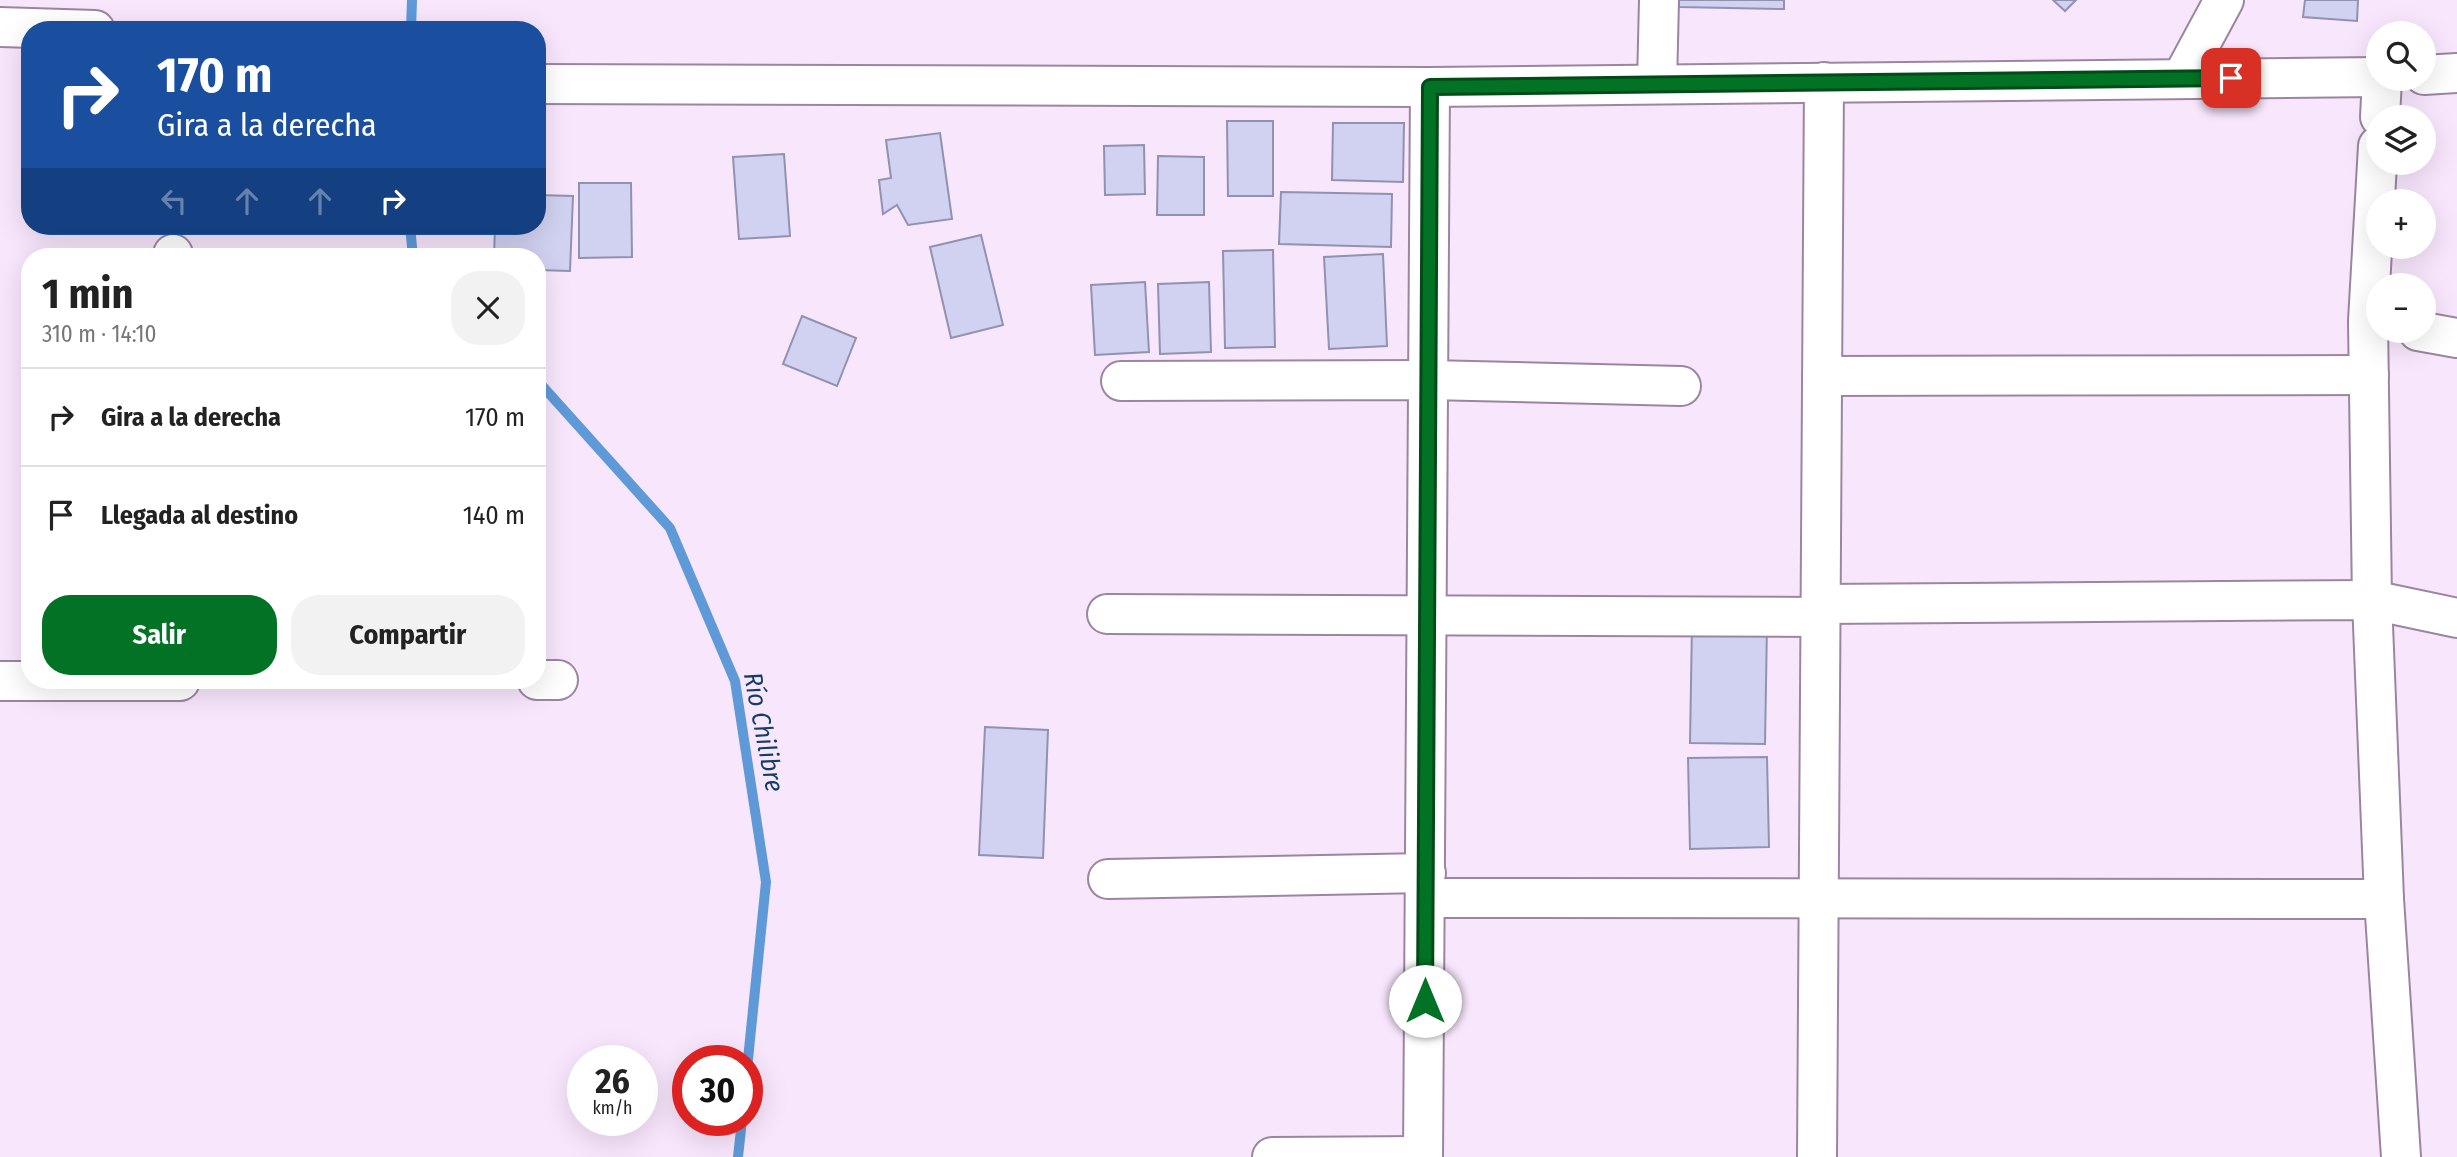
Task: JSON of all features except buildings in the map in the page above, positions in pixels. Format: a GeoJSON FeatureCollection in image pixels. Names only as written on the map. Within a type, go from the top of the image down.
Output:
{"type":"FeatureCollection","features":[{"type":"Feature","properties":{"kind":"street"},"geometry":{"type":"LineString","coordinates":[[1657,84],[1659,0]]}},
{"type":"Feature","properties":{"kind":"street"},"geometry":{"type":"LineString","coordinates":[[2182,78],[2224,0]]}},
{"type":"Feature","properties":{"kind":"street"},"geometry":{"type":"LineString","coordinates":[[0,27],[21,28]]}},
{"type":"Feature","properties":{"kind":"street"},"geometry":{"type":"LineString","coordinates":[[2436,74],[2457,73]]}},
{"type":"Feature","properties":{"kind":"street"},"geometry":{"type":"LineString","coordinates":[[546,84],[1430,87],[2366,78]]}},
{"type":"Feature","properties":{"kind":"street"},"geometry":{"type":"LineString","coordinates":[[1817,1157],[1824,82]]}},
{"type":"Feature","properties":{"kind":"street"},"geometry":{"type":"LineString","coordinates":[[1272,1157],[1423,1156],[1430,87]]}},
{"type":"Feature","properties":{"kind":"street"},"geometry":{"type":"LineString","coordinates":[[2374,273],[2377,175]]}},
{"type":"Feature","properties":{"kind":"street"},"geometry":{"type":"LineString","coordinates":[[2436,334],[2457,338]]}},
{"type":"Feature","properties":{"kind":"street"},"geometry":{"type":"LineString","coordinates":[[2371,343],[2369,375],[2372,600],[2384,899],[2401,1157]]}},
{"type":"Feature","properties":{"kind":"street"},"geometry":{"type":"LineString","coordinates":[[1822,376],[2369,375]]}},
{"type":"Feature","properties":{"kind":"street"},"geometry":{"type":"LineString","coordinates":[[1121,381],[1429,380],[1681,386]]}},
{"type":"Feature","properties":{"kind":"street"},"geometry":{"type":"LineString","coordinates":[[1107,614],[1427,616],[2372,600],[2457,618]]}},
{"type":"Feature","properties":{"kind":"street"},"geometry":{"type":"LineString","coordinates":[[0,681],[21,681]]}},
{"type":"Feature","properties":{"kind":"street"},"geometry":{"type":"LineString","coordinates":[[1108,879],[1819,898],[2384,899]]}},
{"type":"Feature","properties":{"kind":"waterway","name":"Río Chilibre"},"geometry":{"type":"LineString","coordinates":[[411,21],[412,0]]}},
{"type":"Feature","properties":{"kind":"waterway","name":"Río Chilibre"},"geometry":{"type":"LineString","coordinates":[[411,235],[412,248]]}},
{"type":"Feature","properties":{"kind":"waterway","name":"Río Chilibre"},"geometry":{"type":"LineString","coordinates":[[546,390],[670,528],[735,681],[766,882],[749,1045]]}},
{"type":"Feature","properties":{"kind":"waterway","name":"Río Chilibre"},"geometry":{"type":"LineString","coordinates":[[738,1157],[740,1136]]}},
{"type":"Feature","properties":{"kind":"route"},"geometry":{"type":"LineString","coordinates":[[1425,1001],[1430,87],[2231,78]]}}]}
